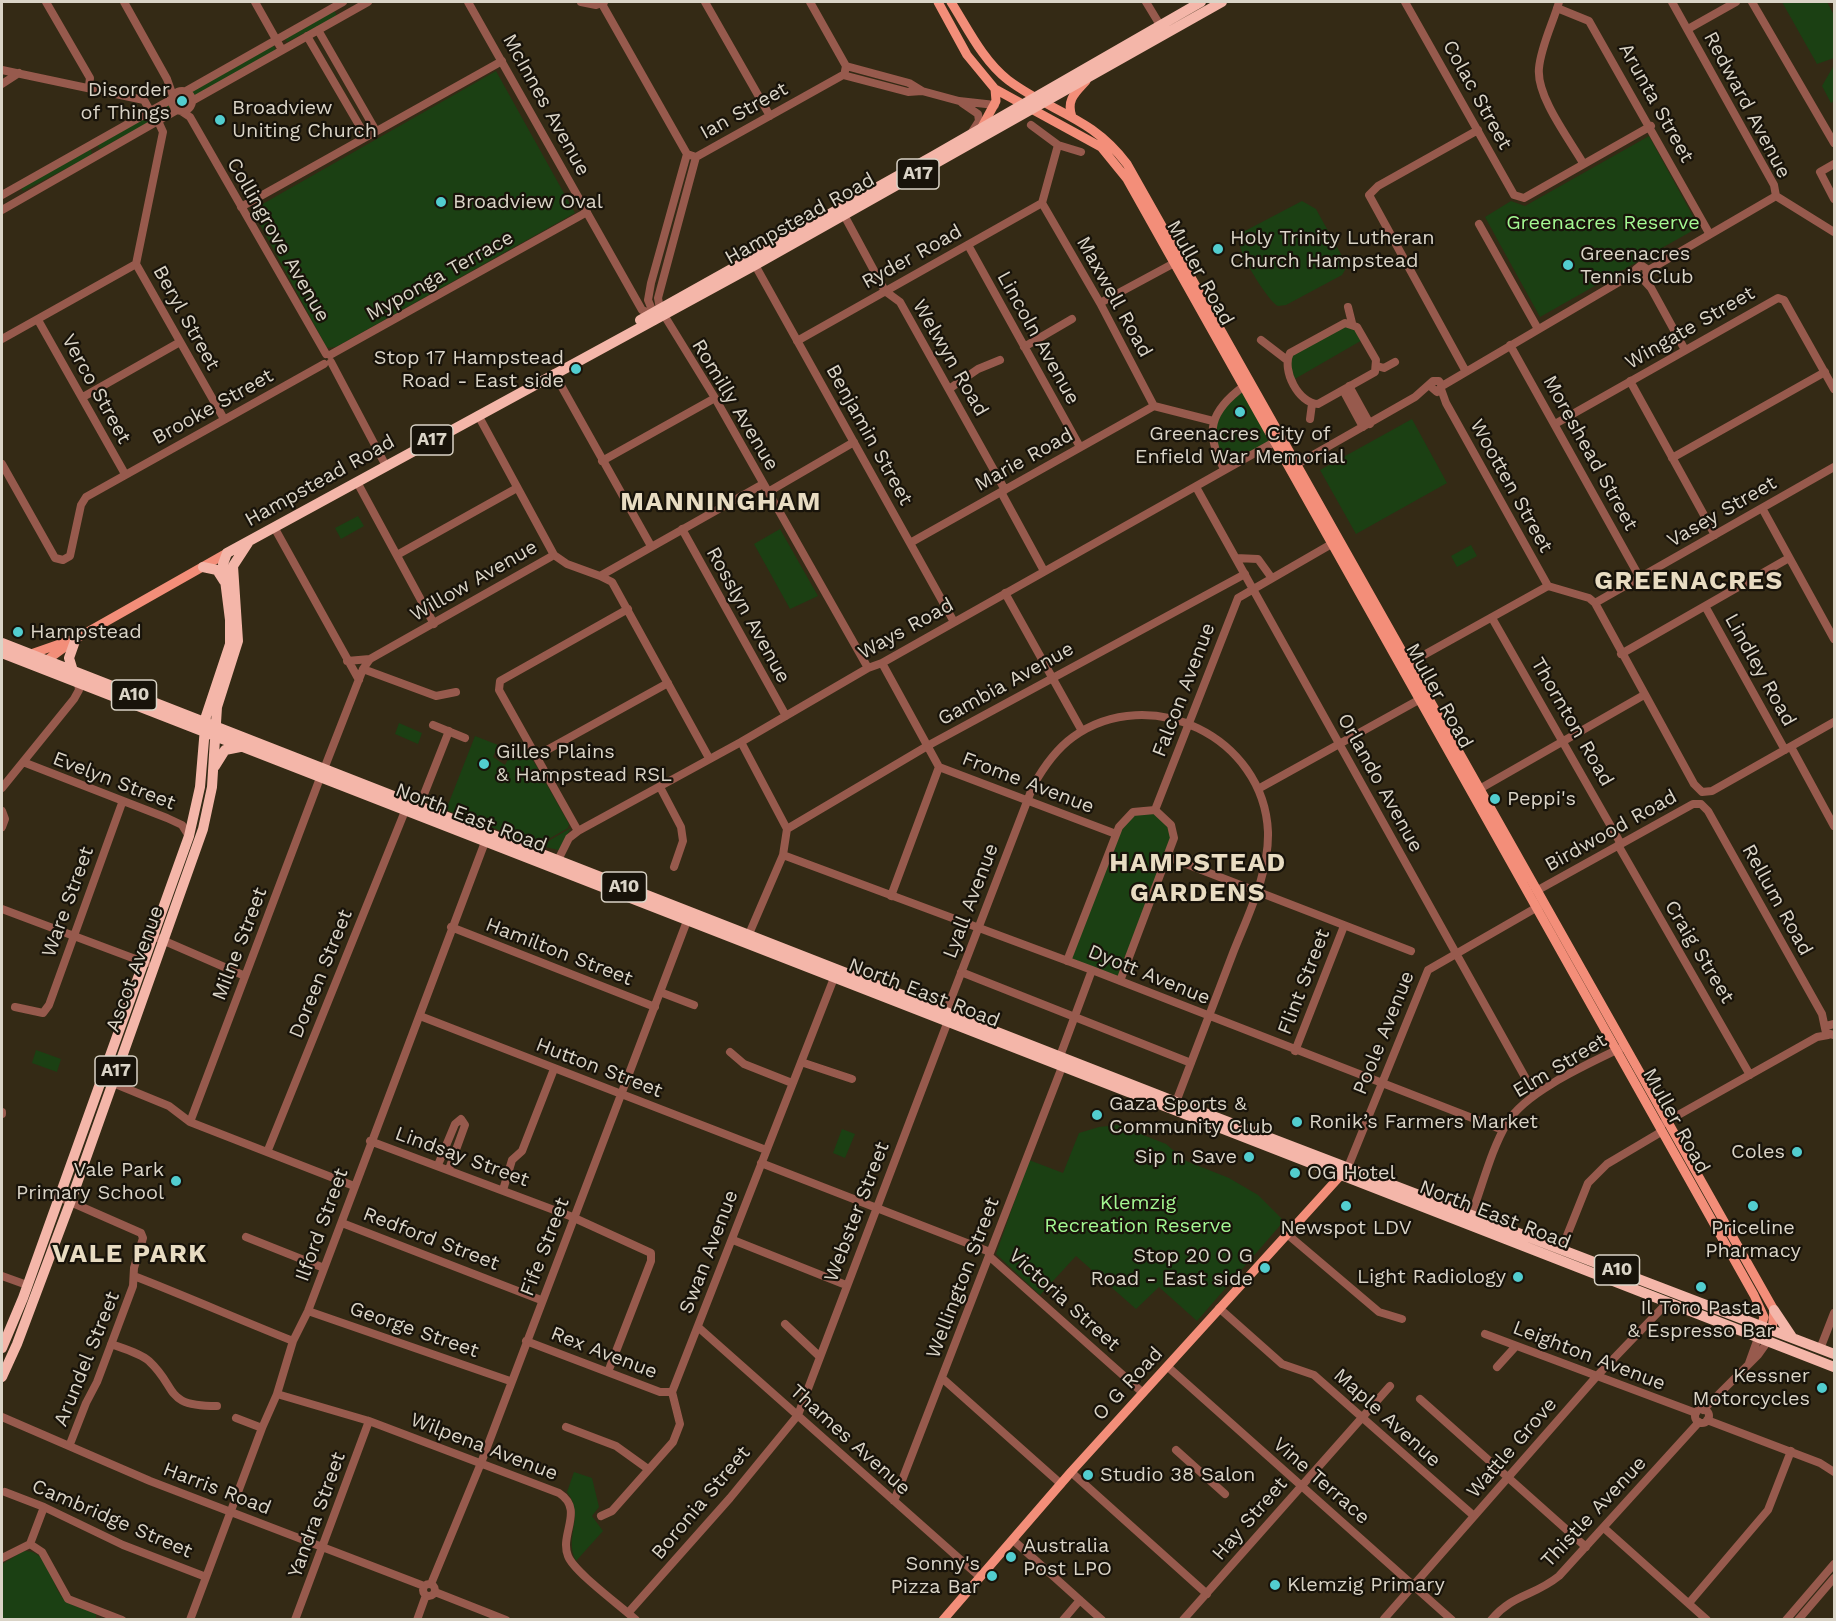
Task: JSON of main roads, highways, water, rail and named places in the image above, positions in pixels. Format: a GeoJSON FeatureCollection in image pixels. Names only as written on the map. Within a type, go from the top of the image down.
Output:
{"type":"FeatureCollection","features":[{"type":"Feature","properties":{"kind":"highway","name":"Hampstead Road"},"geometry":{"type":"LineString","coordinates":[[842,212],[982,127],[1023,105],[1041,100],[1092,75],[1201,2]]}},
{"type":"Feature","properties":{"kind":"highway","name":"Hampstead Road"},"geometry":{"type":"LineString","coordinates":[[227,553],[842,212],[1034,110],[1041,100],[1162,29],[1222,2]]}},
{"type":"Feature","properties":{"kind":"highway","name":"A17"},"geometry":{"type":"LineString","coordinates":[[210,729],[238,641],[233,566],[250,540]]}},
{"type":"Feature","properties":{"kind":"highway","name":"A17"},"geometry":{"type":"LineString","coordinates":[[210,729],[208,705],[230,644],[223,559],[227,553]]}},
{"type":"Feature","properties":{"kind":"highway"},"geometry":{"type":"LineString","coordinates":[[203,567],[217,570],[225,584]]}},
{"type":"Feature","properties":{"kind":"highway"},"geometry":{"type":"LineString","coordinates":[[73,671],[69,658],[76,639]]}},
{"type":"Feature","properties":{"kind":"highway","name":"North East Road"},"geometry":{"type":"LineString","coordinates":[[2,643],[78,682],[210,729],[246,748],[411,807],[1345,1171],[1472,1214],[1562,1248],[1670,1297]]}},
{"type":"Feature","properties":{"kind":"highway","name":"North East Road"},"geometry":{"type":"LineString","coordinates":[[2,653],[31,659]]}},
{"type":"Feature","properties":{"kind":"highway"},"geometry":{"type":"LineString","coordinates":[[31,659],[47,660]]}},
{"type":"Feature","properties":{"kind":"highway","name":"North East Road"},"geometry":{"type":"LineString","coordinates":[[47,660],[322,774]]}},
{"type":"Feature","properties":{"kind":"highway","name":"Ascot Avenue"},"geometry":{"type":"LineString","coordinates":[[2,1377],[70,1203],[156,967],[203,829],[213,769],[210,729]]}},
{"type":"Feature","properties":{"kind":"highway","name":"Ascot Avenue"},"geometry":{"type":"LineString","coordinates":[[2,1348],[27,1285],[189,836],[210,729]]}},
{"type":"Feature","properties":{"kind":"highway"},"geometry":{"type":"LineString","coordinates":[[213,769],[228,748],[246,748]]}},
{"type":"Feature","properties":{"kind":"highway","name":"North East Road"},"geometry":{"type":"LineString","coordinates":[[1345,1171],[1468,1225],[1558,1259],[1670,1297],[1765,1334],[1834,1367]]}},
{"type":"Feature","properties":{"kind":"highway"},"geometry":{"type":"LineString","coordinates":[[1468,1225],[1472,1214]]}},
{"type":"Feature","properties":{"kind":"highway"},"geometry":{"type":"LineString","coordinates":[[1558,1259],[1562,1248]]}},
{"type":"Feature","properties":{"kind":"highway"},"geometry":{"type":"LineString","coordinates":[[34,1298],[27,1285],[42,1278]]}},
{"type":"Feature","properties":{"kind":"highway"},"geometry":{"type":"LineString","coordinates":[[1774,1310],[1788,1333],[1797,1340]]}},
{"type":"Feature","properties":{"kind":"highway","name":"North East Road"},"geometry":{"type":"LineString","coordinates":[[1765,1334],[1797,1340],[1834,1354]]}},
{"type":"Feature","properties":{"kind":"main road"},"geometry":{"type":"LineString","coordinates":[[938,2],[967,55],[995,89],[995,105],[982,127]]}},
{"type":"Feature","properties":{"kind":"main road","name":"Muller Road"},"geometry":{"type":"LineString","coordinates":[[951,2],[988,59],[1005,78],[1098,132],[1113,145],[1133,174],[1244,386],[1406,665],[1541,905],[1661,1127],[1730,1243],[1774,1310]]}},
{"type":"Feature","properties":{"kind":"main road"},"geometry":{"type":"LineString","coordinates":[[1072,117],[1070,99],[1092,75]]}},
{"type":"Feature","properties":{"kind":"main road","name":"Muller Road"},"geometry":{"type":"LineString","coordinates":[[995,89],[1101,147],[1127,179],[1177,261],[1277,440]]}},
{"type":"Feature","properties":{"kind":"main road","name":"Hampstead Road"},"geometry":{"type":"LineString","coordinates":[[31,659],[76,639],[227,553]]}},
{"type":"Feature","properties":{"kind":"main road","name":"Hampstead Road"},"geometry":{"type":"LineString","coordinates":[[47,660],[76,639]]}},
{"type":"Feature","properties":{"kind":"main road","name":"Muller Road"},"geometry":{"type":"LineString","coordinates":[[1476,790],[1538,890],[1541,905]]}},
{"type":"Feature","properties":{"kind":"main road","name":"O G Road"},"geometry":{"type":"LineString","coordinates":[[943,1620],[1071,1472],[1345,1171]]}},
{"type":"Feature","properties":{"kind":"main road","name":"Muller Road"},"geometry":{"type":"LineString","coordinates":[[1730,1243],[1763,1311],[1765,1334]]}},
{"type":"Feature","properties":{"kind":"main road"},"geometry":{"type":"LineString","coordinates":[[1765,1334],[1774,1310]]}},
{"type":"Feature","properties":{"kind":"place","name":"Disorder of Things"},"geometry":{"type":"Point","coordinates":[182,101]}},
{"type":"Feature","properties":{"kind":"place","name":"Broadview Uniting Church"},"geometry":{"type":"Point","coordinates":[220,120]}},
{"type":"Feature","properties":{"kind":"place","name":"Broadview Oval"},"geometry":{"type":"Point","coordinates":[441,202]}},
{"type":"Feature","properties":{"kind":"place","name":"Holy Trinity Lutheran Church Hampstead"},"geometry":{"type":"Point","coordinates":[1218,249]}},
{"type":"Feature","properties":{"kind":"place","name":"Greenacres Tennis Club"},"geometry":{"type":"Point","coordinates":[1568,265]}},
{"type":"Feature","properties":{"kind":"place","name":"Stop 17 Hampstead Road - East side"},"geometry":{"type":"Point","coordinates":[576,369]}},
{"type":"Feature","properties":{"kind":"place","name":"Greenacres City of Enfield War Memorial"},"geometry":{"type":"Point","coordinates":[1240,412]}},
{"type":"Feature","properties":{"kind":"place","name":"Hampstead"},"geometry":{"type":"Point","coordinates":[18,632]}},
{"type":"Feature","properties":{"kind":"place","name":"Gilles Plains & Hampstead RSL"},"geometry":{"type":"Point","coordinates":[484,764]}},
{"type":"Feature","properties":{"kind":"place","name":"Peppi's"},"geometry":{"type":"Point","coordinates":[1495,799]}},
{"type":"Feature","properties":{"kind":"place","name":"Gaza Sports & Community Club"},"geometry":{"type":"Point","coordinates":[1097,1115]}},
{"type":"Feature","properties":{"kind":"place","name":"Ronik’s Farmers Market"},"geometry":{"type":"Point","coordinates":[1297,1122]}},
{"type":"Feature","properties":{"kind":"place","name":"Coles"},"geometry":{"type":"Point","coordinates":[1797,1152]}},
{"type":"Feature","properties":{"kind":"place","name":"Sip n Save"},"geometry":{"type":"Point","coordinates":[1249,1157]}},
{"type":"Feature","properties":{"kind":"place","name":"OG Hotel"},"geometry":{"type":"Point","coordinates":[1295,1173]}},
{"type":"Feature","properties":{"kind":"place","name":"Vale Park Primary School"},"geometry":{"type":"Point","coordinates":[176,1181]}},
{"type":"Feature","properties":{"kind":"place","name":"Newspot LDV"},"geometry":{"type":"Point","coordinates":[1346,1206]}},
{"type":"Feature","properties":{"kind":"place","name":"Priceline Pharmacy"},"geometry":{"type":"Point","coordinates":[1753,1206]}},
{"type":"Feature","properties":{"kind":"place","name":"Stop 20 O G Road - East side"},"geometry":{"type":"Point","coordinates":[1265,1268]}},
{"type":"Feature","properties":{"kind":"place","name":"Light Radiology"},"geometry":{"type":"Point","coordinates":[1518,1277]}},
{"type":"Feature","properties":{"kind":"place","name":"Il Toro Pasta & Espresso Bar"},"geometry":{"type":"Point","coordinates":[1701,1287]}},
{"type":"Feature","properties":{"kind":"place","name":"Kessner Motorcycles"},"geometry":{"type":"Point","coordinates":[1822,1388]}},
{"type":"Feature","properties":{"kind":"place","name":"Studio 38 Salon"},"geometry":{"type":"Point","coordinates":[1088,1475]}},
{"type":"Feature","properties":{"kind":"place","name":"Australia Post LPO"},"geometry":{"type":"Point","coordinates":[1011,1557]}},
{"type":"Feature","properties":{"kind":"place","name":"Sonny's Pizza Bar"},"geometry":{"type":"Point","coordinates":[992,1576]}},
{"type":"Feature","properties":{"kind":"place","name":"Klemzig Primary"},"geometry":{"type":"Point","coordinates":[1275,1585]}},
{"type":"Feature","properties":{"kind":"district","name":"MANNINGHAM"},"geometry":{"type":"Point","coordinates":[721,502]}},
{"type":"Feature","properties":{"kind":"district","name":"GREENACRES"},"geometry":{"type":"Point","coordinates":[1689,581]}},
{"type":"Feature","properties":{"kind":"district","name":"HAMPSTEAD GARDENS"},"geometry":{"type":"Point","coordinates":[1198,878]}},
{"type":"Feature","properties":{"kind":"district","name":"VALE PARK"},"geometry":{"type":"Point","coordinates":[130,1254]}},
{"type":"Feature","properties":{"kind":"park label","name":"Greenacres Reserve"},"geometry":{"type":"Point","coordinates":[1603,223]}},
{"type":"Feature","properties":{"kind":"park label","name":"Klemzig Recreation Reserve"},"geometry":{"type":"Point","coordinates":[1138,1214]}}]}
